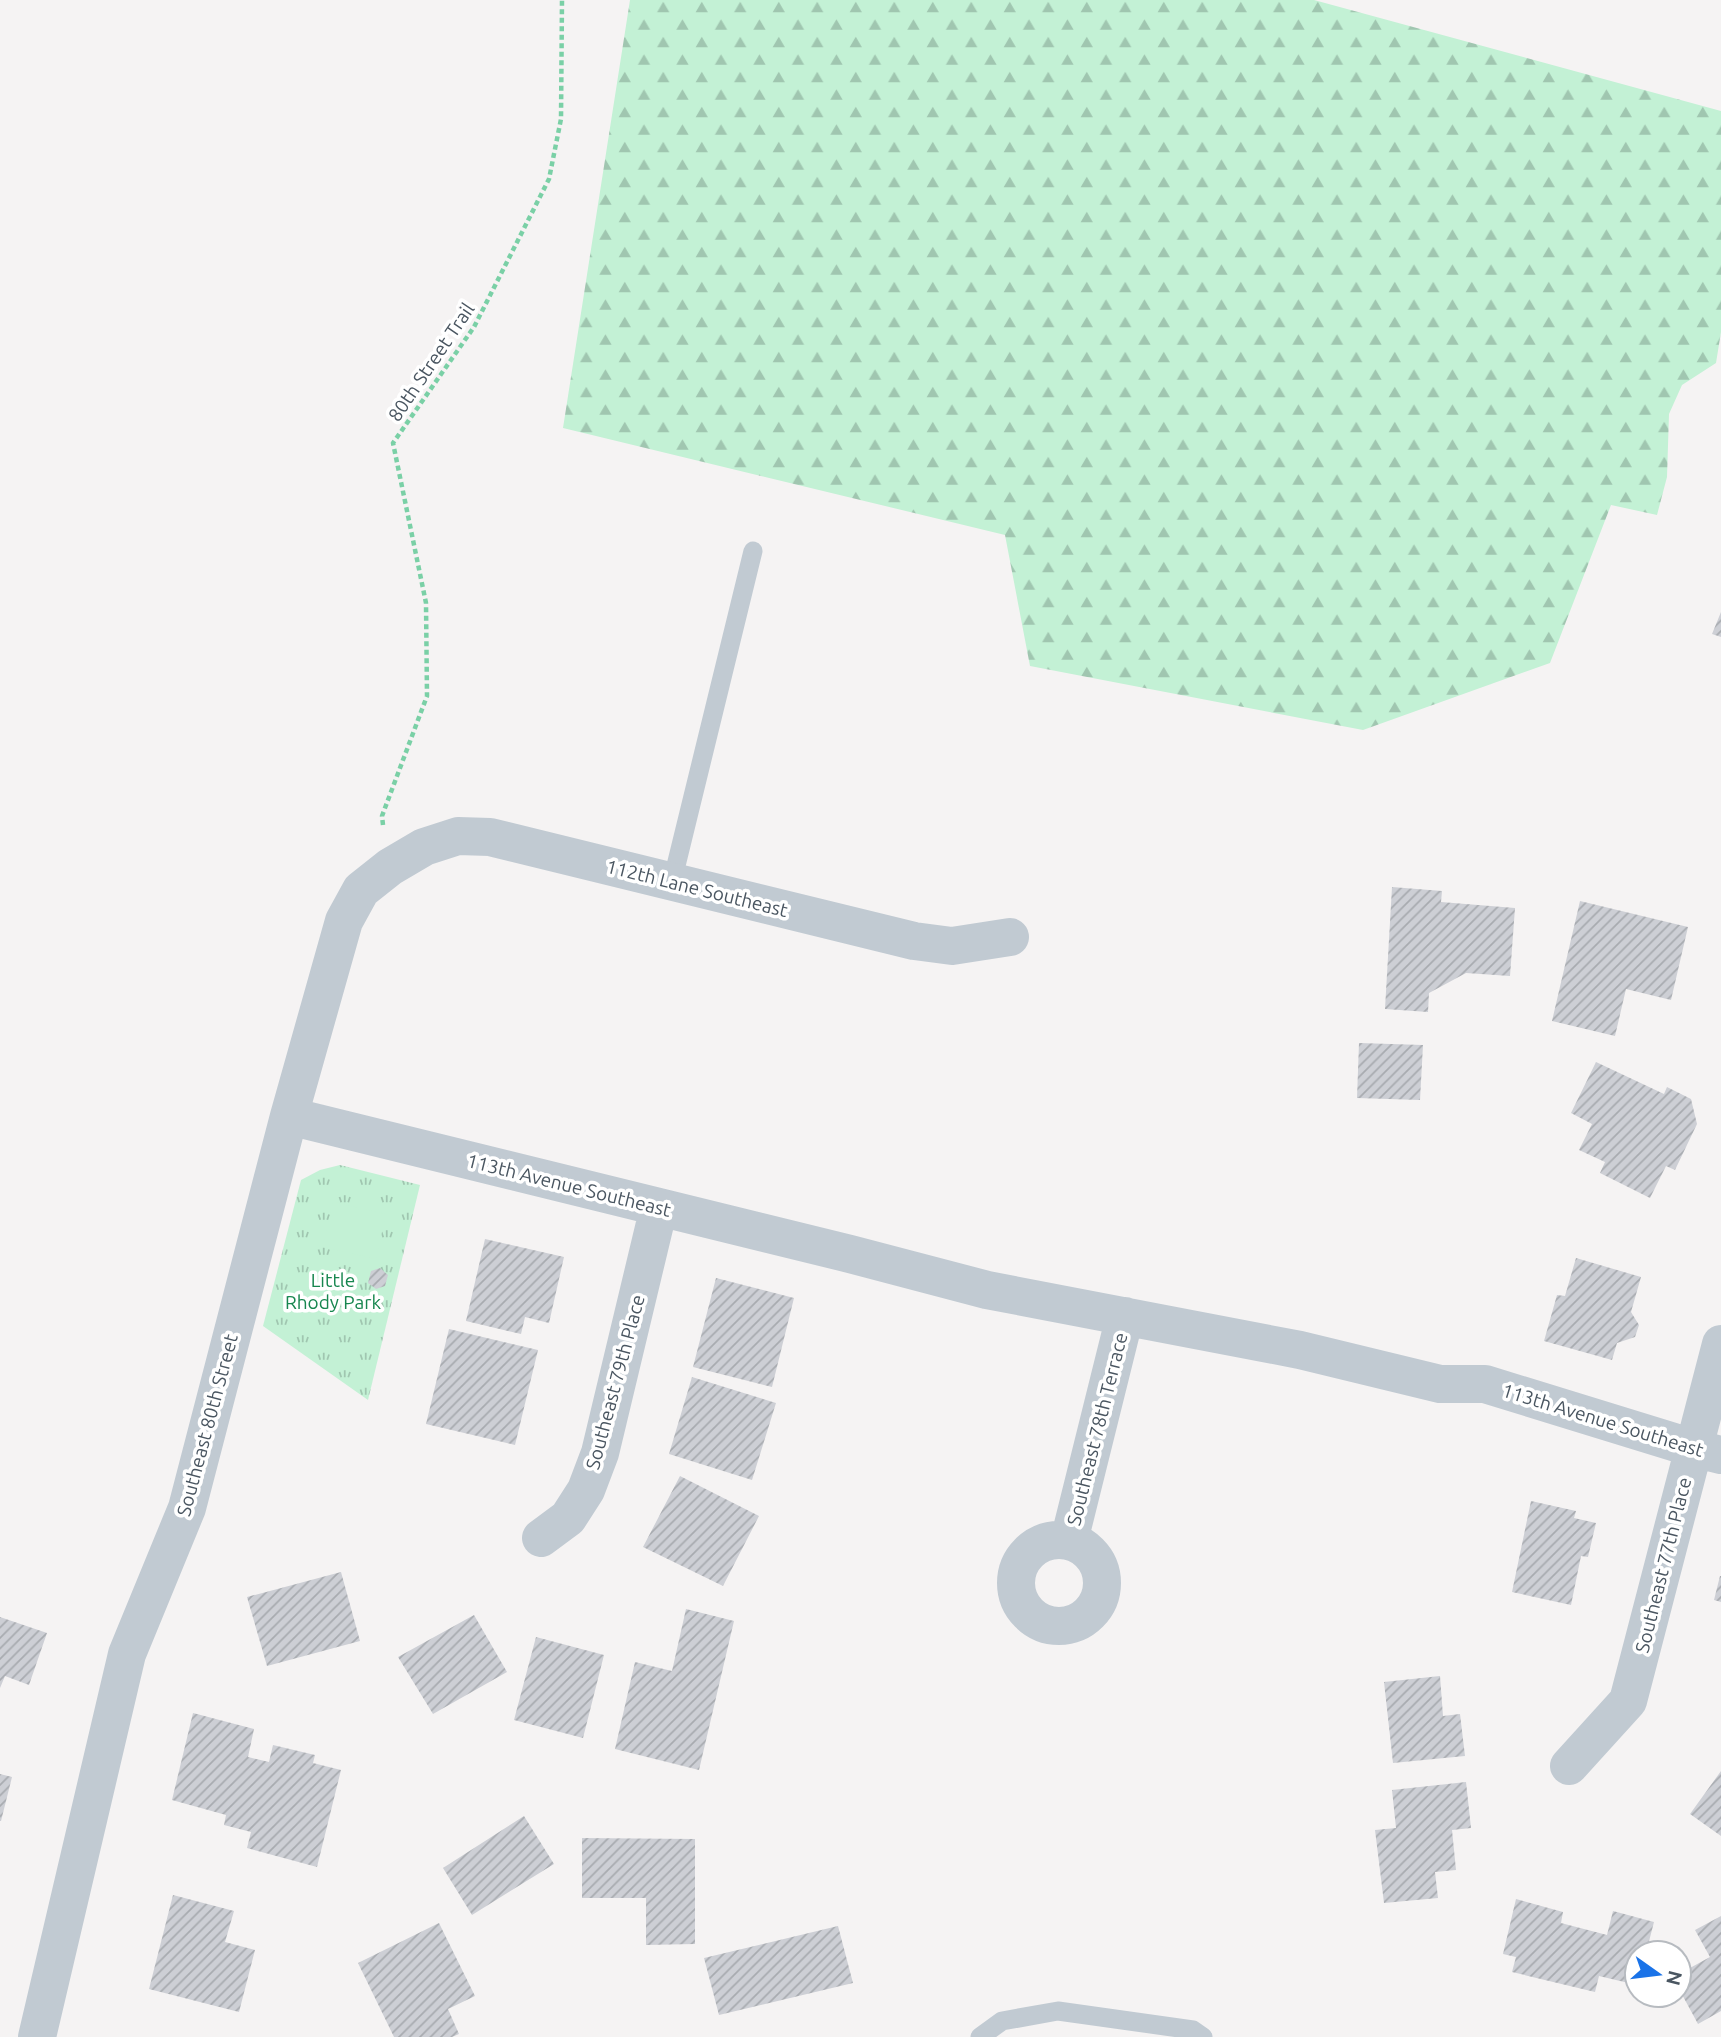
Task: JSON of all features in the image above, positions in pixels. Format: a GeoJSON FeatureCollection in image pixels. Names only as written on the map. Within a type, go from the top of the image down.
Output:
{"type":"FeatureCollection","features":[{"type":"Feature","properties":{"kind":"street","name":"112th Lane Southeast"},"geometry":{"type":"LineString","coordinates":[[390,867],[424,847],[458,836],[490,837],[914,941],[952,946],[1010,937]]}},
{"type":"Feature","properties":{"kind":"street","name":"Southeast 80th Street"},"geometry":{"type":"LineString","coordinates":[[37,2037],[127,1654],[187,1508],[289,1116],[344,920],[361,890],[390,867]]}},
{"type":"Feature","properties":{"kind":"street","name":"113th Avenue Southeast"},"geometry":{"type":"LineString","coordinates":[[289,1116],[987,1290],[1300,1350],[1440,1384],[1485,1384],[1707,1452]]}},
{"type":"Feature","properties":{"kind":"street","name":"Southeast 79th Place"},"geometry":{"type":"LineString","coordinates":[[541,1538],[568,1518],[586,1490],[600,1453],[659,1207]]}},
{"type":"Feature","properties":{"kind":"street","name":"Southeast 78th Terrace"},"geometry":{"type":"LineString","coordinates":[[1069,1541],[1125,1317]]}},
{"type":"Feature","properties":{"kind":"street","name":"Southeast 77th Place"},"geometry":{"type":"LineString","coordinates":[[1569,1766],[1628,1701],[1707,1452],[1721,1344]]}},
{"type":"Feature","properties":{"kind":"lane"},"geometry":{"type":"LineString","coordinates":[[672,882],[753,551]]}},
{"type":"Feature","properties":{"kind":"lane"},"geometry":{"type":"LineString","coordinates":[[980,2037],[1002,2021],[1058,2011],[1193,2030],[1203,2037]]}},
{"type":"Feature","properties":{"kind":"path","name":"80th Street Trail"},"geometry":{"type":"LineString","coordinates":[[390,867],[385,852],[382,816],[427,696],[426,603],[393,443],[474,327],[549,179],[561,119],[562,0]]}},
{"type":"Feature","properties":{"kind":"green space"},"geometry":{"type":"Polygon","coordinates":[[[630,0],[1314,0],[1721,111],[1721,332],[1716,363],[1682,385],[1669,414],[1667,477],[1657,515],[1611,505],[1550,663],[1363,730],[1030,666],[1005,535],[563,428],[630,0]]]}},
{"type":"Feature","properties":{"kind":"green space","name":"Little Rhody Park"},"geometry":{"type":"Polygon","coordinates":[[[340,1165],[420,1185],[368,1400],[263,1326],[301,1180],[320,1170],[340,1165]]]}},
{"type":"Feature","properties":{"kind":"green space"},"geometry":{"type":"Polygon","coordinates":[[[333,1202],[386,1214],[376,1259],[323,1247],[333,1202]]]}},
{"type":"Feature","properties":{"kind":"building"},"geometry":{"type":"Polygon","coordinates":[[[1721,612],[1721,637],[1712,634],[1721,612]]]}},
{"type":"Feature","properties":{"kind":"building"},"geometry":{"type":"Polygon","coordinates":[[[1392,887],[1442,891],[1441,902],[1515,908],[1510,976],[1466,973],[1429,993],[1428,1012],[1385,1009],[1392,887]]]}},
{"type":"Feature","properties":{"kind":"building"},"geometry":{"type":"Polygon","coordinates":[[[1580,901],[1688,927],[1671,1000],[1626,989],[1615,1036],[1552,1021],[1580,901]]]}},
{"type":"Feature","properties":{"kind":"building"},"geometry":{"type":"Polygon","coordinates":[[[1359,1043],[1423,1045],[1420,1100],[1357,1098],[1359,1043]]]}},
{"type":"Feature","properties":{"kind":"building"},"geometry":{"type":"Polygon","coordinates":[[[1596,1062],[1664,1094],[1667,1087],[1691,1099],[1697,1124],[1675,1170],[1666,1166],[1650,1198],[1600,1173],[1605,1162],[1579,1150],[1592,1124],[1571,1113],[1596,1062]]]}},
{"type":"Feature","properties":{"kind":"building"},"geometry":{"type":"Polygon","coordinates":[[[485,1239],[564,1257],[549,1323],[525,1317],[521,1334],[466,1321],[485,1239]]]}},
{"type":"Feature","properties":{"kind":"building"},"geometry":{"type":"Polygon","coordinates":[[[1576,1258],[1641,1277],[1631,1312],[1639,1325],[1635,1337],[1617,1343],[1612,1360],[1544,1341],[1557,1295],[1565,1296],[1576,1258]]]}},
{"type":"Feature","properties":{"kind":"building"},"geometry":{"type":"Polygon","coordinates":[[[380,1268],[388,1275],[385,1286],[376,1289],[368,1283],[371,1271],[380,1268]]]}},
{"type":"Feature","properties":{"kind":"building"},"geometry":{"type":"Polygon","coordinates":[[[716,1278],[794,1298],[772,1387],[693,1367],[716,1278]]]}},
{"type":"Feature","properties":{"kind":"building"},"geometry":{"type":"Polygon","coordinates":[[[449,1329],[538,1350],[515,1445],[426,1424],[449,1329]]]}},
{"type":"Feature","properties":{"kind":"building"},"geometry":{"type":"Polygon","coordinates":[[[692,1377],[776,1403],[752,1480],[669,1454],[692,1377]]]}},
{"type":"Feature","properties":{"kind":"building"},"geometry":{"type":"Polygon","coordinates":[[[680,1476],[759,1516],[723,1586],[643,1547],[680,1476]]]}},
{"type":"Feature","properties":{"kind":"building"},"geometry":{"type":"Polygon","coordinates":[[[1531,1501],[1576,1511],[1574,1518],[1596,1523],[1588,1557],[1581,1556],[1571,1605],[1512,1592],[1531,1501]]]}},
{"type":"Feature","properties":{"kind":"building"},"geometry":{"type":"Polygon","coordinates":[[[341,1572],[360,1641],[267,1666],[247,1597],[341,1572]]]}},
{"type":"Feature","properties":{"kind":"building"},"geometry":{"type":"Polygon","coordinates":[[[1721,1576],[1721,1602],[1714,1600],[1721,1576]]]}},
{"type":"Feature","properties":{"kind":"building"},"geometry":{"type":"Polygon","coordinates":[[[686,1609],[734,1621],[699,1770],[615,1749],[635,1662],[672,1671],[686,1609]]]}},
{"type":"Feature","properties":{"kind":"building"},"geometry":{"type":"Polygon","coordinates":[[[474,1615],[507,1672],[433,1714],[398,1657],[474,1615]]]}},
{"type":"Feature","properties":{"kind":"building"},"geometry":{"type":"Polygon","coordinates":[[[0,1617],[47,1633],[29,1685],[5,1676],[0,1688],[0,1617]]]}},
{"type":"Feature","properties":{"kind":"building"},"geometry":{"type":"Polygon","coordinates":[[[536,1637],[604,1655],[583,1738],[514,1720],[536,1637]]]}},
{"type":"Feature","properties":{"kind":"building"},"geometry":{"type":"Polygon","coordinates":[[[1440,1676],[1443,1716],[1460,1714],[1465,1756],[1393,1763],[1384,1682],[1440,1676]]]}},
{"type":"Feature","properties":{"kind":"building"},"geometry":{"type":"Polygon","coordinates":[[[193,1713],[254,1729],[248,1757],[269,1762],[273,1745],[315,1755],[313,1763],[341,1770],[317,1867],[247,1848],[251,1832],[224,1825],[226,1815],[172,1800],[193,1713]]]}},
{"type":"Feature","properties":{"kind":"building"},"geometry":{"type":"Polygon","coordinates":[[[1721,1771],[1721,1836],[1690,1814],[1721,1771]]]}},
{"type":"Feature","properties":{"kind":"building"},"geometry":{"type":"Polygon","coordinates":[[[0,1774],[12,1777],[1,1821],[0,1821],[0,1774]]]}},
{"type":"Feature","properties":{"kind":"building"},"geometry":{"type":"Polygon","coordinates":[[[1466,1782],[1471,1828],[1452,1830],[1456,1870],[1435,1872],[1438,1898],[1384,1903],[1375,1830],[1396,1828],[1392,1790],[1466,1782]]]}},
{"type":"Feature","properties":{"kind":"building"},"geometry":{"type":"Polygon","coordinates":[[[524,1816],[554,1864],[472,1915],[443,1868],[524,1816]]]}},
{"type":"Feature","properties":{"kind":"building"},"geometry":{"type":"Polygon","coordinates":[[[582,1838],[695,1839],[695,1944],[646,1945],[646,1898],[582,1898],[582,1838]]]}},
{"type":"Feature","properties":{"kind":"building"},"geometry":{"type":"Polygon","coordinates":[[[173,1895],[234,1911],[225,1942],[255,1950],[239,2012],[149,1989],[173,1895]]]}},
{"type":"Feature","properties":{"kind":"building"},"geometry":{"type":"Polygon","coordinates":[[[1516,1899],[1563,1912],[1561,1923],[1607,1935],[1613,1911],[1654,1922],[1650,1939],[1623,1939],[1623,1982],[1599,1976],[1595,1992],[1512,1972],[1516,1957],[1503,1954],[1516,1899]]]}},
{"type":"Feature","properties":{"kind":"building"},"geometry":{"type":"Polygon","coordinates":[[[1721,1916],[1721,2011],[1698,2024],[1690,2009],[1693,2009],[1693,1966],[1710,1957],[1695,1930],[1721,1916]]]}},
{"type":"Feature","properties":{"kind":"building"},"geometry":{"type":"Polygon","coordinates":[[[439,1923],[475,1996],[448,2009],[459,2034],[452,2037],[394,2037],[358,1963],[439,1923]]]}},
{"type":"Feature","properties":{"kind":"building"},"geometry":{"type":"Polygon","coordinates":[[[838,1926],[853,1983],[719,2015],[704,1958],[838,1926]]]}}]}
